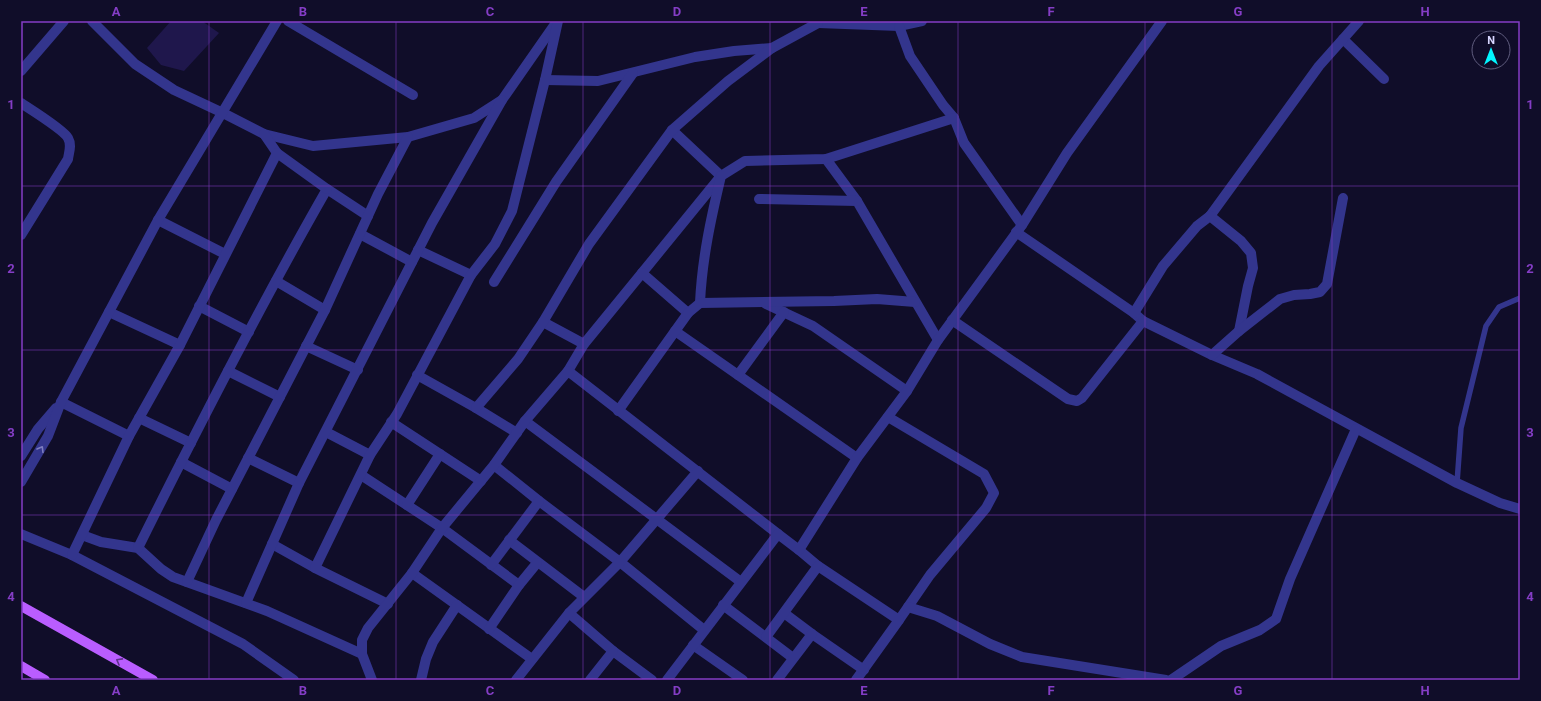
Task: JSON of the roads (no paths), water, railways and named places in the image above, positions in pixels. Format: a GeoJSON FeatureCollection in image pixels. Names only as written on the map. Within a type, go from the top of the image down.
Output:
{"type":"FeatureCollection","features":[{"type":"Feature","properties":{"kind":"main road"},"geometry":{"type":"LineString","coordinates":[[21,606],[153,680]]}},
{"type":"Feature","properties":{"kind":"main road"},"geometry":{"type":"LineString","coordinates":[[21,666],[45,680]]}},
{"type":"Feature","properties":{"kind":"street"},"geometry":{"type":"LineString","coordinates":[[21,71],[64,21]]}},
{"type":"Feature","properties":{"kind":"street"},"geometry":{"type":"LineString","coordinates":[[21,482],[48,436],[61,402],[158,220],[224,113],[277,21]]}},
{"type":"Feature","properties":{"kind":"street"},"geometry":{"type":"LineString","coordinates":[[288,21],[413,95]]}},
{"type":"Feature","properties":{"kind":"street"},"geometry":{"type":"LineString","coordinates":[[315,568],[370,455],[391,422],[471,275],[495,244],[512,211],[545,80],[558,21]]}},
{"type":"Feature","properties":{"kind":"street"},"geometry":{"type":"LineString","coordinates":[[246,603],[299,483],[432,223],[502,100],[558,21]]}},
{"type":"Feature","properties":{"kind":"street"},"geometry":{"type":"LineString","coordinates":[[476,408],[518,359],[543,322],[589,244],[672,130],[728,81],[772,48],[818,22],[899,26],[922,21]]}},
{"type":"Feature","properties":{"kind":"street"},"geometry":{"type":"LineString","coordinates":[[799,550],[857,458],[907,391],[938,340],[1019,229],[1067,153],[1162,21]]}},
{"type":"Feature","properties":{"kind":"street"},"geometry":{"type":"LineString","coordinates":[[1134,313],[1163,266],[1198,226],[1210,216],[1319,66],[1359,21]]}},
{"type":"Feature","properties":{"kind":"street"},"geometry":{"type":"LineString","coordinates":[[96,22],[135,64],[174,90],[224,113],[264,134],[313,146],[408,137],[474,118],[502,100]]}},
{"type":"Feature","properties":{"kind":"street"},"geometry":{"type":"LineString","coordinates":[[899,26],[910,56],[943,105],[954,118],[964,143],[1019,229],[1143,321],[1212,355],[1257,374],[1457,483],[1500,503],[1520,509]]}},
{"type":"Feature","properties":{"kind":"street"},"geometry":{"type":"LineString","coordinates":[[1343,39],[1384,79]]}},
{"type":"Feature","properties":{"kind":"street"},"geometry":{"type":"LineString","coordinates":[[545,80],[598,81],[695,57],[734,51],[772,48]]}},
{"type":"Feature","properties":{"kind":"street"},"geometry":{"type":"LineString","coordinates":[[494,282],[556,182],[633,73]]}},
{"type":"Feature","properties":{"kind":"street"},"geometry":{"type":"LineString","coordinates":[[21,103],[43,117],[68,137],[70,147],[68,159],[21,235]]}},
{"type":"Feature","properties":{"kind":"street"},"geometry":{"type":"LineString","coordinates":[[372,680],[362,654],[362,640],[368,628],[412,573],[442,528],[494,465],[526,421],[568,371],[584,344],[721,176],[745,161],[826,159],[954,118]]}},
{"type":"Feature","properties":{"kind":"street"},"geometry":{"type":"LineString","coordinates":[[672,130],[721,176]]}},
{"type":"Feature","properties":{"kind":"street"},"geometry":{"type":"LineString","coordinates":[[264,134],[277,154],[368,216]]}},
{"type":"Feature","properties":{"kind":"street"},"geometry":{"type":"LineString","coordinates":[[187,582],[216,520],[325,310],[368,216],[408,137]]}},
{"type":"Feature","properties":{"kind":"street"},"geometry":{"type":"LineString","coordinates":[[72,555],[129,436],[180,345],[277,154]]}},
{"type":"Feature","properties":{"kind":"street"},"geometry":{"type":"LineString","coordinates":[[826,159],[857,201],[938,340]]}},
{"type":"Feature","properties":{"kind":"street"},"geometry":{"type":"LineString","coordinates":[[700,303],[701,277],[708,231],[721,176]]}},
{"type":"Feature","properties":{"kind":"street"},"geometry":{"type":"LineString","coordinates":[[138,548],[190,443],[276,280],[327,189]]}},
{"type":"Feature","properties":{"kind":"street"},"geometry":{"type":"LineString","coordinates":[[759,198],[857,201]]}},
{"type":"Feature","properties":{"kind":"street"},"geometry":{"type":"LineString","coordinates":[[1212,355],[1239,331],[1280,300],[1294,295],[1320,292],[1326,284],[1343,198]]}},
{"type":"Feature","properties":{"kind":"street"},"geometry":{"type":"LineString","coordinates":[[1210,216],[1241,241],[1251,253],[1253,268],[1239,331]]}},
{"type":"Feature","properties":{"kind":"street"},"geometry":{"type":"LineString","coordinates":[[158,220],[225,254]]}},
{"type":"Feature","properties":{"kind":"street"},"geometry":{"type":"LineString","coordinates":[[360,234],[412,262]]}},
{"type":"Feature","properties":{"kind":"street"},"geometry":{"type":"LineString","coordinates":[[418,250],[471,275]]}},
{"type":"Feature","properties":{"kind":"street"},"geometry":{"type":"LineString","coordinates":[[642,273],[688,313]]}},
{"type":"Feature","properties":{"kind":"street"},"geometry":{"type":"LineString","coordinates":[[276,280],[325,310]]}},
{"type":"Feature","properties":{"kind":"street"},"geometry":{"type":"LineString","coordinates":[[618,411],[688,313],[700,303],[877,299],[915,302]]}},
{"type":"Feature","properties":{"kind":"street"},"geometry":{"type":"LineString","coordinates":[[761,301],[813,326],[907,391]]}},
{"type":"Feature","properties":{"kind":"street"},"geometry":{"type":"LineString","coordinates":[[199,306],[249,332]]}},
{"type":"Feature","properties":{"kind":"street"},"geometry":{"type":"LineString","coordinates":[[109,312],[180,345]]}},
{"type":"Feature","properties":{"kind":"street"},"geometry":{"type":"LineString","coordinates":[[738,375],[784,312]]}},
{"type":"Feature","properties":{"kind":"street"},"geometry":{"type":"LineString","coordinates":[[952,320],[1068,399],[1077,401],[1082,398],[1143,321]]}},
{"type":"Feature","properties":{"kind":"street"},"geometry":{"type":"LineString","coordinates":[[543,322],[584,344]]}},
{"type":"Feature","properties":{"kind":"street"},"geometry":{"type":"LineString","coordinates":[[675,331],[857,458]]}},
{"type":"Feature","properties":{"kind":"street"},"geometry":{"type":"LineString","coordinates":[[306,346],[358,370]]}},
{"type":"Feature","properties":{"kind":"street"},"geometry":{"type":"LineString","coordinates":[[228,371],[280,397]]}},
{"type":"Feature","properties":{"kind":"street"},"geometry":{"type":"LineString","coordinates":[[568,371],[818,566],[899,620]]}},
{"type":"Feature","properties":{"kind":"street"},"geometry":{"type":"LineString","coordinates":[[417,375],[517,433]]}},
{"type":"Feature","properties":{"kind":"street"},"geometry":{"type":"LineString","coordinates":[[61,402],[129,436]]}},
{"type":"Feature","properties":{"kind":"street"},"geometry":{"type":"LineString","coordinates":[[21,456],[38,429],[61,402]]}},
{"type":"Feature","properties":{"kind":"street"},"geometry":{"type":"LineString","coordinates":[[856,680],[930,575],[986,508],[994,493],[984,474],[888,416]]}},
{"type":"Feature","properties":{"kind":"street"},"geometry":{"type":"LineString","coordinates":[[140,418],[190,443]]}},
{"type":"Feature","properties":{"kind":"street"},"geometry":{"type":"LineString","coordinates":[[526,421],[741,582]]}},
{"type":"Feature","properties":{"kind":"street"},"geometry":{"type":"LineString","coordinates":[[391,422],[481,480]]}},
{"type":"Feature","properties":{"kind":"street"},"geometry":{"type":"LineString","coordinates":[[1171,680],[1221,646],[1260,630],[1276,619],[1290,579],[1356,429]]}},
{"type":"Feature","properties":{"kind":"street"},"geometry":{"type":"LineString","coordinates":[[326,432],[370,455]]}},
{"type":"Feature","properties":{"kind":"street"},"geometry":{"type":"LineString","coordinates":[[407,505],[440,454]]}},
{"type":"Feature","properties":{"kind":"street"},"geometry":{"type":"LineString","coordinates":[[248,458],[299,483]]}},
{"type":"Feature","properties":{"kind":"street"},"geometry":{"type":"LineString","coordinates":[[181,462],[232,489]]}},
{"type":"Feature","properties":{"kind":"street"},"geometry":{"type":"LineString","coordinates":[[494,465],[620,562],[704,630]]}},
{"type":"Feature","properties":{"kind":"street"},"geometry":{"type":"LineString","coordinates":[[516,680],[569,613],[620,562],[698,471]]}},
{"type":"Feature","properties":{"kind":"street"},"geometry":{"type":"LineString","coordinates":[[361,475],[442,528],[519,585]]}},
{"type":"Feature","properties":{"kind":"street"},"geometry":{"type":"LineString","coordinates":[[492,565],[539,501]]}},
{"type":"Feature","properties":{"kind":"street"},"geometry":{"type":"LineString","coordinates":[[21,534],[72,555],[243,644],[294,680]]}},
{"type":"Feature","properties":{"kind":"street"},"geometry":{"type":"LineString","coordinates":[[667,680],[778,534]]}},
{"type":"Feature","properties":{"kind":"street"},"geometry":{"type":"LineString","coordinates":[[82,535],[101,542],[138,548],[161,569],[173,577],[267,611],[362,654]]}},
{"type":"Feature","properties":{"kind":"street"},"geometry":{"type":"LineString","coordinates":[[509,540],[584,597]]}},
{"type":"Feature","properties":{"kind":"street"},"geometry":{"type":"LineString","coordinates":[[272,544],[315,568],[388,604]]}},
{"type":"Feature","properties":{"kind":"street"},"geometry":{"type":"LineString","coordinates":[[489,629],[519,585],[537,562]]}},
{"type":"Feature","properties":{"kind":"street"},"geometry":{"type":"LineString","coordinates":[[766,637],[818,566]]}},
{"type":"Feature","properties":{"kind":"street"},"geometry":{"type":"LineString","coordinates":[[412,573],[532,659]]}},
{"type":"Feature","properties":{"kind":"street"},"geometry":{"type":"LineString","coordinates":[[422,680],[426,659],[433,642],[457,606]]}},
{"type":"Feature","properties":{"kind":"street"},"geometry":{"type":"LineString","coordinates":[[723,606],[794,658]]}},
{"type":"Feature","properties":{"kind":"street"},"geometry":{"type":"LineString","coordinates":[[908,607],[937,616],[990,644],[1022,657],[1166,680]]}},
{"type":"Feature","properties":{"kind":"street"},"geometry":{"type":"LineString","coordinates":[[569,613],[652,680]]}},
{"type":"Feature","properties":{"kind":"street"},"geometry":{"type":"LineString","coordinates":[[784,613],[864,670]]}},
{"type":"Feature","properties":{"kind":"street"},"geometry":{"type":"LineString","coordinates":[[777,680],[812,634]]}},
{"type":"Feature","properties":{"kind":"street"},"geometry":{"type":"LineString","coordinates":[[693,645],[742,680]]}},
{"type":"Feature","properties":{"kind":"street"},"geometry":{"type":"LineString","coordinates":[[590,680],[613,650]]}},
{"type":"Feature","properties":{"kind":"lane"},"geometry":{"type":"LineString","coordinates":[[1457,483],[1461,428],[1486,326],[1499,307],[1520,298]]}}]}
